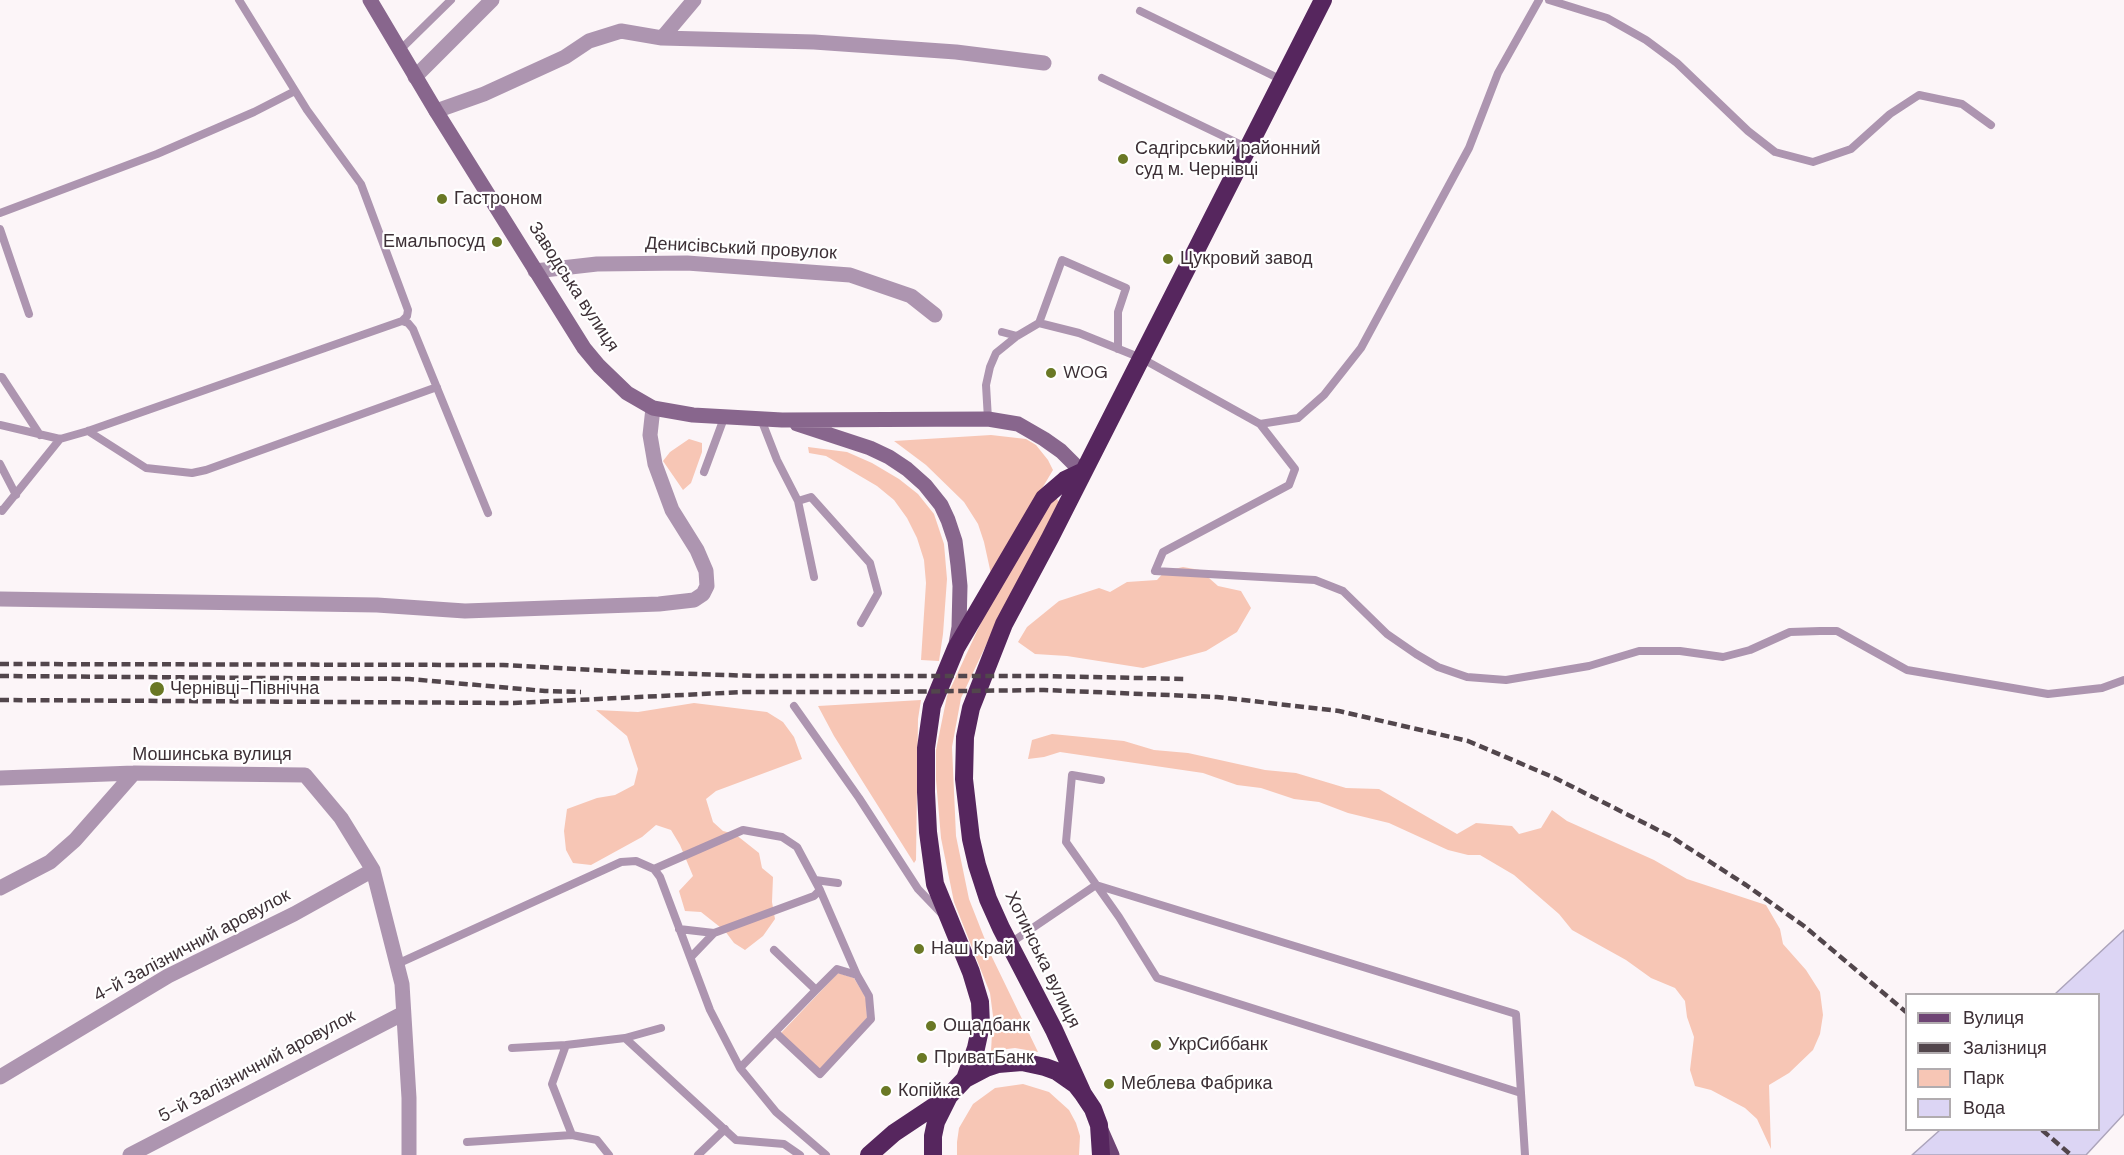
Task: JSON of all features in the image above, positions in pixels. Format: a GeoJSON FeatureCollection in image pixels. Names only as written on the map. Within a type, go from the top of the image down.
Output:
{"type":"FeatureCollection","features":[{"type":"Feature","properties":{"kind":"highway","name":"Хотинська вулиця"},"geometry":{"type":"LineString","coordinates":[[1099,1125],[988,899],[970,839],[964,779],[965,737],[971,708],[1004,624],[1050,538],[1323,0]]}},
{"type":"Feature","properties":{"kind":"highway"},"geometry":{"type":"LineString","coordinates":[[956,648],[1044,498],[1065,480],[1082,472]]}},
{"type":"Feature","properties":{"kind":"highway","name":"Заводська вулиця"},"geometry":{"type":"LineString","coordinates":[[956,648],[932,706],[926,748],[928,831],[935,884],[971,972],[980,1002],[981,1025],[965,1079]]}},
{"type":"Feature","properties":{"kind":"highway"},"geometry":{"type":"LineString","coordinates":[[869,1155],[894,1132],[949,1096],[965,1079],[998,1064],[1022,1062],[1045,1066],[1076,1085],[1083,1094]]}},
{"type":"Feature","properties":{"kind":"highway"},"geometry":{"type":"LineString","coordinates":[[933,1155],[936,1122],[949,1096]]}},
{"type":"Feature","properties":{"kind":"highway"},"geometry":{"type":"LineString","coordinates":[[1099,1125],[1101,1155]]}},
{"type":"Feature","properties":{"kind":"main road","name":"Заводська вулиця"},"geometry":{"type":"LineString","coordinates":[[370,0],[415,77],[584,348],[598,366],[627,393],[653,408],[677,413],[724,417],[782,420],[988,419],[1018,424],[1061,451],[1082,472]]}},
{"type":"Feature","properties":{"kind":"main road","name":"Заводська вулиця"},"geometry":{"type":"LineString","coordinates":[[782,420],[870,448],[890,457],[925,485],[941,505],[955,541],[959,575],[959,627],[956,648]]}},
{"type":"Feature","properties":{"kind":"main road"},"geometry":{"type":"LineString","coordinates":[[1099,1125],[1112,1155]]}},
{"type":"Feature","properties":{"kind":"street"},"geometry":{"type":"LineString","coordinates":[[415,77],[492,0]]}},
{"type":"Feature","properties":{"kind":"street"},"geometry":{"type":"LineString","coordinates":[[662,38],[694,0]]}},
{"type":"Feature","properties":{"kind":"street"},"geometry":{"type":"LineString","coordinates":[[436,111],[484,94],[565,57],[590,41],[621,31],[662,38],[814,42],[956,52],[1044,63]]}},
{"type":"Feature","properties":{"kind":"street","name":"Денисівський провулок"},"geometry":{"type":"LineString","coordinates":[[535,271],[597,264],[687,263],[850,275],[911,296],[935,315]]}},
{"type":"Feature","properties":{"kind":"street"},"geometry":{"type":"LineString","coordinates":[[0,599],[377,605],[465,611],[659,604],[694,600],[703,594],[707,586],[706,571],[697,550],[672,510],[655,464],[650,435],[653,408]]}},
{"type":"Feature","properties":{"kind":"street"},"geometry":{"type":"LineString","coordinates":[[0,888],[50,862],[75,840],[134,773]]}},
{"type":"Feature","properties":{"kind":"street","name":"Мошинська вулиця"},"geometry":{"type":"LineString","coordinates":[[1,778],[134,773],[305,775],[341,818],[373,870],[402,984],[402,1014],[409,1098],[408,1155]]}},
{"type":"Feature","properties":{"kind":"street","name":"4-й Залізничний аровулок"},"geometry":{"type":"LineString","coordinates":[[0,1077],[168,976],[294,914],[373,870]]}},
{"type":"Feature","properties":{"kind":"street","name":"5-й Залізничний аровулок"},"geometry":{"type":"LineString","coordinates":[[130,1155],[402,1014]]}},
{"type":"Feature","properties":{"kind":"lane"},"geometry":{"type":"LineString","coordinates":[[0,425],[60,439],[402,321],[407,316],[408,310],[361,184],[295,91],[239,0]]}},
{"type":"Feature","properties":{"kind":"lane"},"geometry":{"type":"LineString","coordinates":[[400,50],[451,0]]}},
{"type":"Feature","properties":{"kind":"lane"},"geometry":{"type":"LineString","coordinates":[[1260,424],[1298,418],[1324,394],[1361,348],[1469,148],[1498,73],[1539,0]]}},
{"type":"Feature","properties":{"kind":"lane"},"geometry":{"type":"LineString","coordinates":[[1549,0],[1607,18],[1646,40],[1677,63],[1748,131],[1775,152],[1813,162],[1851,149],[1890,114],[1919,95],[1962,104],[1992,124]]}},
{"type":"Feature","properties":{"kind":"lane"},"geometry":{"type":"LineString","coordinates":[[1140,11],[1282,80]]}},
{"type":"Feature","properties":{"kind":"lane"},"geometry":{"type":"LineString","coordinates":[[1102,78],[1248,148]]}},
{"type":"Feature","properties":{"kind":"lane"},"geometry":{"type":"LineString","coordinates":[[0,213],[157,154],[254,112],[295,91]]}},
{"type":"Feature","properties":{"kind":"lane"},"geometry":{"type":"LineString","coordinates":[[0,229],[28,314]]}},
{"type":"Feature","properties":{"kind":"lane"},"geometry":{"type":"LineString","coordinates":[[988,419],[986,385],[996,353],[1017,336],[1039,323],[1062,260],[1126,288],[1118,312],[1118,349]]}},
{"type":"Feature","properties":{"kind":"lane"},"geometry":{"type":"LineString","coordinates":[[402,321],[408,323],[413,329],[488,513]]}},
{"type":"Feature","properties":{"kind":"lane"},"geometry":{"type":"LineString","coordinates":[[1039,323],[1079,333],[1141,358],[1260,424],[1295,469],[1289,485],[1163,552],[1155,571],[1315,580],[1343,591],[1387,634],[1438,668],[1467,677],[1506,680],[1589,666],[1640,651],[1680,651],[1724,657],[1750,650],[1790,632],[1837,631],[1907,670],[2048,694],[2102,688],[2124,680]]}},
{"type":"Feature","properties":{"kind":"lane"},"geometry":{"type":"LineString","coordinates":[[1002,332],[1017,336]]}},
{"type":"Feature","properties":{"kind":"lane"},"geometry":{"type":"LineString","coordinates":[[0,377],[40,435]]}},
{"type":"Feature","properties":{"kind":"lane"},"geometry":{"type":"LineString","coordinates":[[88,431],[146,468],[192,473],[206,470],[437,387]]}},
{"type":"Feature","properties":{"kind":"lane"},"geometry":{"type":"LineString","coordinates":[[704,472],[724,417]]}},
{"type":"Feature","properties":{"kind":"lane"},"geometry":{"type":"LineString","coordinates":[[762,419],[777,460],[798,501],[814,577]]}},
{"type":"Feature","properties":{"kind":"lane"},"geometry":{"type":"LineString","coordinates":[[0,510],[2,512],[60,439]]}},
{"type":"Feature","properties":{"kind":"lane"},"geometry":{"type":"LineString","coordinates":[[0,464],[16,495]]}},
{"type":"Feature","properties":{"kind":"lane"},"geometry":{"type":"LineString","coordinates":[[798,501],[812,496],[870,563],[878,594],[861,623]]}},
{"type":"Feature","properties":{"kind":"lane"},"geometry":{"type":"LineString","coordinates":[[794,706],[852,788],[918,889],[949,922]]}},
{"type":"Feature","properties":{"kind":"lane"},"geometry":{"type":"LineString","coordinates":[[1101,780],[1072,775],[1066,842],[1119,917],[1157,978],[1521,1092]]}},
{"type":"Feature","properties":{"kind":"lane"},"geometry":{"type":"LineString","coordinates":[[654,869],[743,830],[782,837],[797,847],[820,890],[857,975],[869,996],[871,1019],[820,1074],[775,1032]]}},
{"type":"Feature","properties":{"kind":"lane"},"geometry":{"type":"LineString","coordinates":[[397,964],[621,862],[636,861],[654,869],[660,877],[711,1010],[740,1068],[776,1112],[826,1155]]}},
{"type":"Feature","properties":{"kind":"lane"},"geometry":{"type":"LineString","coordinates":[[815,880],[838,883]]}},
{"type":"Feature","properties":{"kind":"lane"},"geometry":{"type":"LineString","coordinates":[[1009,944],[1096,885]]}},
{"type":"Feature","properties":{"kind":"lane"},"geometry":{"type":"LineString","coordinates":[[1096,885],[1516,1014],[1525,1155]]}},
{"type":"Feature","properties":{"kind":"lane"},"geometry":{"type":"LineString","coordinates":[[691,957],[714,933],[814,896],[820,890]]}},
{"type":"Feature","properties":{"kind":"lane"},"geometry":{"type":"LineString","coordinates":[[679,928],[714,933]]}},
{"type":"Feature","properties":{"kind":"lane"},"geometry":{"type":"LineString","coordinates":[[774,950],[816,990]]}},
{"type":"Feature","properties":{"kind":"lane"},"geometry":{"type":"LineString","coordinates":[[740,1068],[837,969],[857,975]]}},
{"type":"Feature","properties":{"kind":"lane"},"geometry":{"type":"LineString","coordinates":[[512,1048],[625,1038],[661,1028]]}},
{"type":"Feature","properties":{"kind":"lane"},"geometry":{"type":"LineString","coordinates":[[625,1038],[736,1140],[784,1144],[800,1155]]}},
{"type":"Feature","properties":{"kind":"lane"},"geometry":{"type":"LineString","coordinates":[[566,1045],[552,1084],[572,1135]]}},
{"type":"Feature","properties":{"kind":"lane"},"geometry":{"type":"LineString","coordinates":[[698,1155],[725,1130]]}},
{"type":"Feature","properties":{"kind":"lane"},"geometry":{"type":"LineString","coordinates":[[467,1142],[572,1135],[597,1140],[609,1155]]}},
{"type":"Feature","properties":{"kind":"green space"},"geometry":{"type":"Polygon","coordinates":[[[991,435],[1026,439],[1036,445],[1053,470],[991,574],[978,524],[964,502],[926,465],[894,441],[991,435]]]}},
{"type":"Feature","properties":{"kind":"green space"},"geometry":{"type":"Polygon","coordinates":[[[689,439],[702,443],[702,452],[691,483],[683,490],[663,461],[670,452],[689,439]]]}},
{"type":"Feature","properties":{"kind":"green space"},"geometry":{"type":"Polygon","coordinates":[[[808,447],[847,452],[872,463],[899,479],[918,494],[934,514],[944,544],[947,579],[939,661],[921,660],[926,583],[924,560],[907,518],[894,500],[877,486],[826,456],[809,453],[808,447]]]}},
{"type":"Feature","properties":{"kind":"green space"},"geometry":{"type":"Polygon","coordinates":[[[1053,499],[1057,499],[1060,503],[1004,607],[961,698],[952,747],[956,836],[969,899],[991,955],[1038,1052],[1015,1048],[991,1051],[993,1016],[990,993],[954,902],[941,838],[936,750],[947,696],[991,601],[1053,499]]]}},
{"type":"Feature","properties":{"kind":"green space"},"geometry":{"type":"Polygon","coordinates":[[[1183,567],[1200,570],[1218,586],[1241,591],[1251,608],[1237,632],[1206,651],[1143,668],[1067,656],[1035,654],[1018,642],[1027,627],[1059,601],[1099,588],[1110,592],[1127,582],[1157,580],[1165,571],[1183,567]]]}},
{"type":"Feature","properties":{"kind":"green space"},"geometry":{"type":"Polygon","coordinates":[[[921,700],[918,719],[916,860],[914,863],[834,736],[818,706],[921,700]]]}},
{"type":"Feature","properties":{"kind":"green space"},"geometry":{"type":"Polygon","coordinates":[[[694,703],[767,712],[783,722],[794,737],[802,759],[716,791],[706,799],[713,822],[723,831],[735,834],[759,853],[762,868],[773,877],[772,902],[775,919],[763,936],[745,950],[734,943],[725,931],[701,912],[685,911],[679,891],[693,876],[671,830],[656,825],[642,837],[591,865],[573,863],[566,850],[564,831],[567,809],[597,798],[615,795],[634,785],[638,769],[627,736],[596,710],[638,712],[694,703]]]}},
{"type":"Feature","properties":{"kind":"green space"},"geometry":{"type":"Polygon","coordinates":[[[1052,734],[1124,741],[1154,750],[1188,753],[1265,770],[1296,773],[1346,788],[1379,789],[1457,834],[1476,823],[1512,826],[1519,834],[1541,828],[1552,810],[1567,821],[1654,860],[1687,879],[1766,905],[1780,929],[1783,944],[1806,970],[1820,992],[1823,1015],[1820,1034],[1813,1050],[1789,1073],[1769,1085],[1771,1149],[1757,1119],[1745,1108],[1711,1090],[1695,1086],[1690,1070],[1694,1037],[1687,1017],[1685,1001],[1675,988],[1651,978],[1626,960],[1572,930],[1559,914],[1514,875],[1480,855],[1468,855],[1448,850],[1389,823],[1348,813],[1319,802],[1294,799],[1261,788],[1237,785],[1203,773],[1060,752],[1028,759],[1032,740],[1052,734]]]}},
{"type":"Feature","properties":{"kind":"green space"},"geometry":{"type":"Polygon","coordinates":[[[838,973],[854,978],[866,998],[867,1018],[819,1070],[781,1033],[838,973]]]}},
{"type":"Feature","properties":{"kind":"green space"},"geometry":{"type":"Polygon","coordinates":[[[1023,1084],[1049,1092],[1069,1110],[1080,1136],[1079,1155],[957,1155],[959,1128],[973,1104],[995,1088],[1023,1084]]]}},
{"type":"Feature","properties":{"kind":"water"},"geometry":{"type":"Polygon","coordinates":[[[2124,930],[2124,1114],[2086,1155],[1912,1155],[1939,1131],[2100,1131],[2100,993],[2056,993],[2124,930]]]}},
{"type":"Feature","properties":{"kind":"railway"},"geometry":{"type":"LineString","coordinates":[[0,664],[503,665],[757,676],[1043,676],[1187,679]]}},
{"type":"Feature","properties":{"kind":"railway"},"geometry":{"type":"LineString","coordinates":[[0,676],[409,679],[581,692]]}},
{"type":"Feature","properties":{"kind":"railway"},"geometry":{"type":"LineString","coordinates":[[0,700],[514,703],[744,692],[1044,690],[1217,697],[1339,711],[1468,741],[1555,778],[1670,836],[1804,926],[1905,1011]]}},
{"type":"Feature","properties":{"kind":"railway"},"geometry":{"type":"LineString","coordinates":[[2043,1131],[2071,1155]]}},
{"type":"Feature","properties":{"kind":"place","name":"Садгірський районний суд м. Чернівці"},"geometry":{"type":"Point","coordinates":[1123,159]}},
{"type":"Feature","properties":{"kind":"place","name":"Гастроном"},"geometry":{"type":"Point","coordinates":[442,199]}},
{"type":"Feature","properties":{"kind":"place","name":"Емальпосуд"},"geometry":{"type":"Point","coordinates":[497,242]}},
{"type":"Feature","properties":{"kind":"place","name":"Цукровий завод"},"geometry":{"type":"Point","coordinates":[1168,259]}},
{"type":"Feature","properties":{"kind":"place","name":"WOG"},"geometry":{"type":"Point","coordinates":[1051,373]}},
{"type":"Feature","properties":{"kind":"place","name":"Чернівці-Північна"},"geometry":{"type":"Point","coordinates":[157,689]}},
{"type":"Feature","properties":{"kind":"place","name":"Наш Край"},"geometry":{"type":"Point","coordinates":[919,949]}},
{"type":"Feature","properties":{"kind":"place","name":"Ощадбанк"},"geometry":{"type":"Point","coordinates":[931,1026]}},
{"type":"Feature","properties":{"kind":"place","name":"УкрСиббанк"},"geometry":{"type":"Point","coordinates":[1156,1045]}},
{"type":"Feature","properties":{"kind":"place","name":"ПриватБанк"},"geometry":{"type":"Point","coordinates":[922,1058]}},
{"type":"Feature","properties":{"kind":"place","name":"Меблева Фабрика"},"geometry":{"type":"Point","coordinates":[1109,1084]}},
{"type":"Feature","properties":{"kind":"place","name":"Копійка"},"geometry":{"type":"Point","coordinates":[886,1091]}}]}
